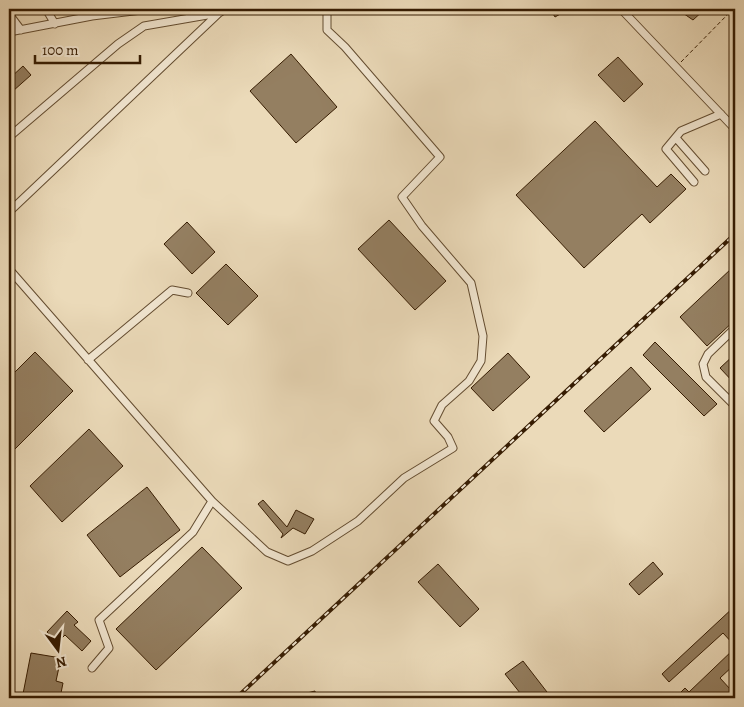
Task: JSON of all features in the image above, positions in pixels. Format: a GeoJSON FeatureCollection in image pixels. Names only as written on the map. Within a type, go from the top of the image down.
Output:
{"type":"FeatureCollection","features":[{"type":"Feature","properties":{"kind":"street"},"geometry":{"type":"LineString","coordinates":[[46,9],[55,24]]}},
{"type":"Feature","properties":{"kind":"street"},"geometry":{"type":"LineString","coordinates":[[9,32],[55,24],[91,12],[150,9]]}},
{"type":"Feature","properties":{"kind":"street"},"geometry":{"type":"LineString","coordinates":[[9,269],[212,501],[267,552],[288,561],[312,551],[358,521],[404,478],[453,448],[448,437],[434,421],[442,405],[469,381],[480,361],[483,336],[471,283],[422,226],[402,197],[440,157],[345,47],[327,30],[327,9]]}},
{"type":"Feature","properties":{"kind":"street"},"geometry":{"type":"LineString","coordinates":[[621,9],[735,129]]}},
{"type":"Feature","properties":{"kind":"street"},"geometry":{"type":"LineString","coordinates":[[9,137],[118,44],[144,26],[222,11]]}},
{"type":"Feature","properties":{"kind":"street"},"geometry":{"type":"LineString","coordinates":[[9,212],[222,11]]}},
{"type":"Feature","properties":{"kind":"street"},"geometry":{"type":"LineString","coordinates":[[9,14],[22,30]]}},
{"type":"Feature","properties":{"kind":"street"},"geometry":{"type":"LineString","coordinates":[[694,182],[666,149],[681,131],[721,114]]}},
{"type":"Feature","properties":{"kind":"street"},"geometry":{"type":"LineString","coordinates":[[676,138],[705,171]]}},
{"type":"Feature","properties":{"kind":"street"},"geometry":{"type":"LineString","coordinates":[[88,360],[172,290],[188,293]]}},
{"type":"Feature","properties":{"kind":"street"},"geometry":{"type":"LineString","coordinates":[[735,328],[708,354],[703,364],[706,377],[735,406]]}},
{"type":"Feature","properties":{"kind":"street"},"geometry":{"type":"LineString","coordinates":[[92,668],[109,648],[100,620],[193,532],[212,501]]}},
{"type":"Feature","properties":{"kind":"path"},"geometry":{"type":"LineString","coordinates":[[676,67],[733,9]]}},
{"type":"Feature","properties":{"kind":"building"},"geometry":{"type":"Polygon","coordinates":[[[550,9],[569,9],[555,17],[550,9]]]}},
{"type":"Feature","properties":{"kind":"building"},"geometry":{"type":"Polygon","coordinates":[[[677,9],[705,9],[693,20],[677,9]]]}},
{"type":"Feature","properties":{"kind":"building"},"geometry":{"type":"Polygon","coordinates":[[[291,54],[337,107],[296,143],[250,91],[291,54]]]}},
{"type":"Feature","properties":{"kind":"building"},"geometry":{"type":"Polygon","coordinates":[[[618,57],[643,84],[624,102],[598,75],[618,57]]]}},
{"type":"Feature","properties":{"kind":"building"},"geometry":{"type":"Polygon","coordinates":[[[23,66],[31,75],[13,91],[9,86],[9,79],[23,66]]]}},
{"type":"Feature","properties":{"kind":"building"},"geometry":{"type":"Polygon","coordinates":[[[595,121],[657,187],[671,174],[686,189],[650,223],[642,214],[584,268],[516,195],[595,121]]]}},
{"type":"Feature","properties":{"kind":"building"},"geometry":{"type":"Polygon","coordinates":[[[389,220],[446,281],[415,310],[358,249],[389,220]]]}},
{"type":"Feature","properties":{"kind":"building"},"geometry":{"type":"Polygon","coordinates":[[[187,222],[215,252],[192,274],[164,244],[187,222]]]}},
{"type":"Feature","properties":{"kind":"building"},"geometry":{"type":"Polygon","coordinates":[[[226,264],[258,296],[228,325],[196,293],[226,264]]]}},
{"type":"Feature","properties":{"kind":"building"},"geometry":{"type":"Polygon","coordinates":[[[732,268],[735,272],[735,320],[707,346],[680,317],[732,268]]]}},
{"type":"Feature","properties":{"kind":"building"},"geometry":{"type":"Polygon","coordinates":[[[655,342],[717,404],[704,416],[643,355],[655,342]]]}},
{"type":"Feature","properties":{"kind":"building"},"geometry":{"type":"Polygon","coordinates":[[[35,352],[73,391],[9,455],[9,378],[35,352]]]}},
{"type":"Feature","properties":{"kind":"building"},"geometry":{"type":"Polygon","coordinates":[[[508,353],[530,377],[493,411],[471,388],[508,353]]]}},
{"type":"Feature","properties":{"kind":"building"},"geometry":{"type":"Polygon","coordinates":[[[735,354],[735,384],[720,368],[735,354]]]}},
{"type":"Feature","properties":{"kind":"building"},"geometry":{"type":"Polygon","coordinates":[[[631,367],[651,389],[604,432],[584,411],[631,367]]]}},
{"type":"Feature","properties":{"kind":"building"},"geometry":{"type":"Polygon","coordinates":[[[89,429],[123,466],[62,522],[30,486],[89,429]]]}},
{"type":"Feature","properties":{"kind":"building"},"geometry":{"type":"Polygon","coordinates":[[[147,487],[180,530],[120,577],[87,535],[147,487]]]}},
{"type":"Feature","properties":{"kind":"building"},"geometry":{"type":"Polygon","coordinates":[[[263,500],[287,527],[296,510],[314,519],[305,534],[293,528],[281,538],[283,534],[258,504],[263,500]]]}},
{"type":"Feature","properties":{"kind":"building"},"geometry":{"type":"Polygon","coordinates":[[[202,547],[242,588],[156,670],[116,629],[202,547]]]}},
{"type":"Feature","properties":{"kind":"building"},"geometry":{"type":"Polygon","coordinates":[[[653,562],[663,574],[639,595],[629,584],[653,562]]]}},
{"type":"Feature","properties":{"kind":"building"},"geometry":{"type":"Polygon","coordinates":[[[438,564],[479,609],[460,627],[418,582],[438,564]]]}},
{"type":"Feature","properties":{"kind":"building"},"geometry":{"type":"Polygon","coordinates":[[[735,606],[735,646],[723,633],[669,682],[662,674],[735,606]]]}},
{"type":"Feature","properties":{"kind":"building"},"geometry":{"type":"Polygon","coordinates":[[[67,611],[78,622],[74,625],[91,641],[82,651],[65,635],[57,643],[47,632],[67,611]]]}},
{"type":"Feature","properties":{"kind":"building"},"geometry":{"type":"Polygon","coordinates":[[[735,648],[735,664],[720,678],[731,690],[735,686],[735,697],[675,698],[685,688],[689,692],[735,648]]]}},
{"type":"Feature","properties":{"kind":"building"},"geometry":{"type":"Polygon","coordinates":[[[31,653],[61,658],[56,681],[63,683],[60,698],[9,698],[9,691],[23,694],[31,653]]]}},
{"type":"Feature","properties":{"kind":"building"},"geometry":{"type":"Polygon","coordinates":[[[523,661],[547,692],[538,698],[524,698],[505,674],[523,661]]]}},
{"type":"Feature","properties":{"kind":"building"},"geometry":{"type":"Polygon","coordinates":[[[315,691],[316,698],[295,698],[295,696],[315,691]]]}},
{"type":"Feature","properties":{"kind":"railway"},"geometry":{"type":"LineString","coordinates":[[236,698],[735,234]]}}]}
